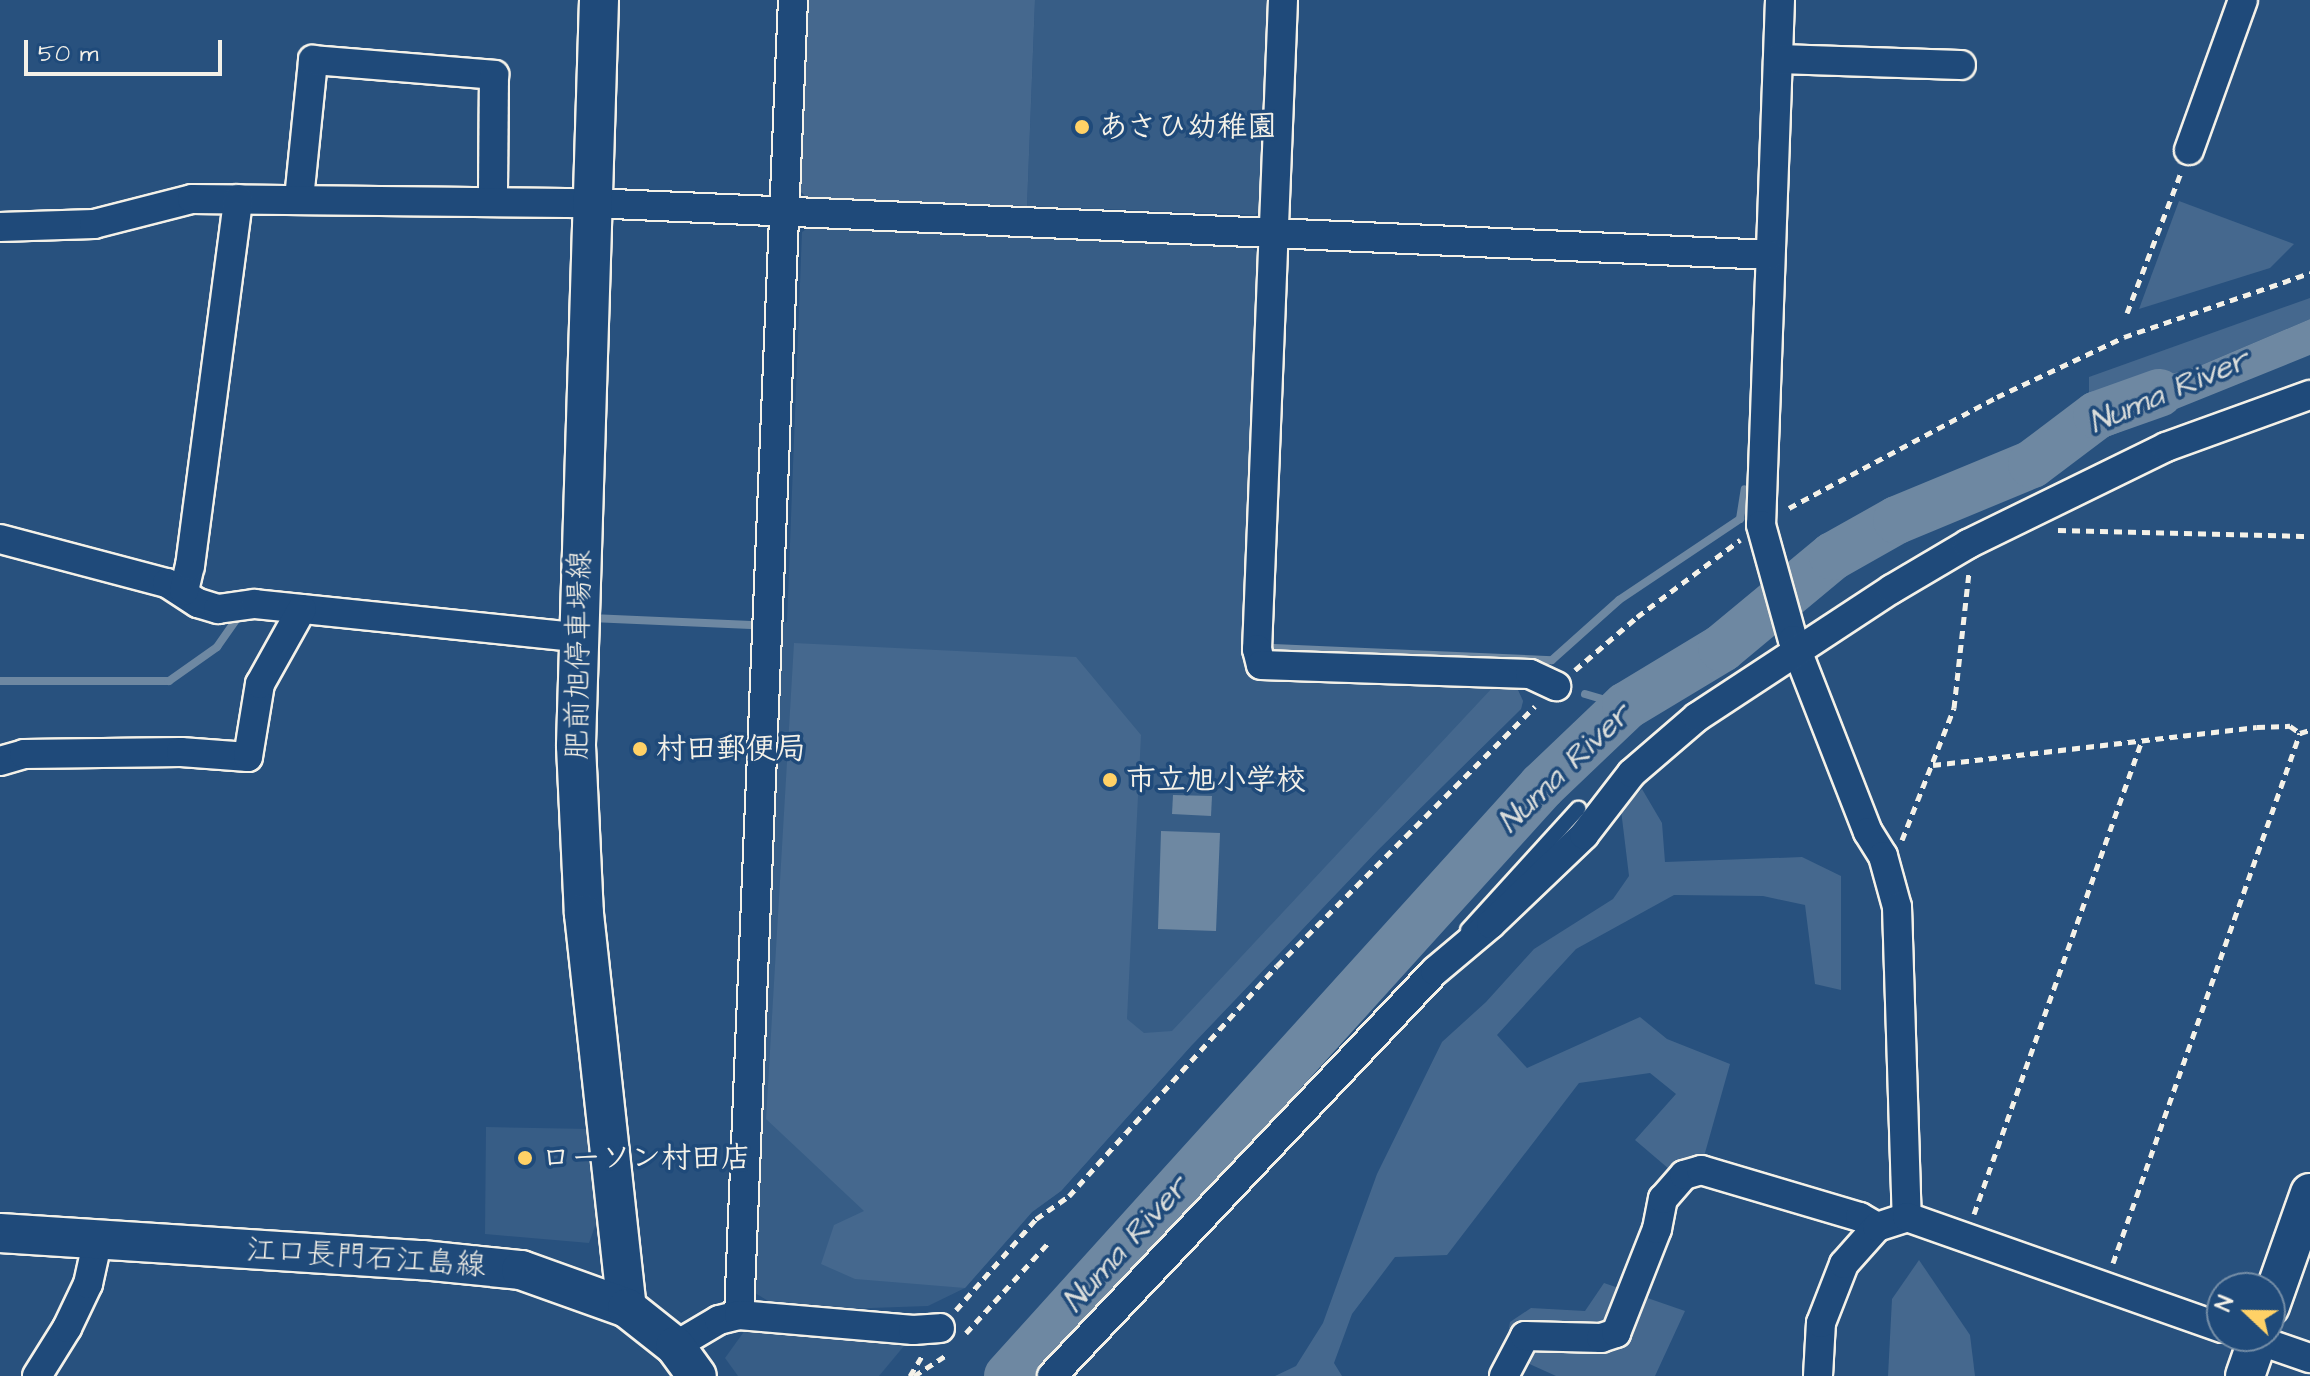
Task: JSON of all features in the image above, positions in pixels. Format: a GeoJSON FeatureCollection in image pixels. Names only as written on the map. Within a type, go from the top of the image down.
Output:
{"type":"FeatureCollection","features":[{"type":"Feature","properties":{"kind":"main road","name":"肥前旭停車場線"},"geometry":{"type":"LineString","coordinates":[[599,0],[590,203],[576,746],[584,914],[627,1308]]}},
{"type":"Feature","properties":{"kind":"main road"},"geometry":{"type":"LineString","coordinates":[[2280,1272],[2310,1193]]}},
{"type":"Feature","properties":{"kind":"main road","name":"江口長門石江島線"},"geometry":{"type":"LineString","coordinates":[[0,1233],[521,1270],[627,1308],[675,1346],[697,1376]]}},
{"type":"Feature","properties":{"kind":"main road"},"geometry":{"type":"LineString","coordinates":[[2245,1376],[2252,1352]]}},
{"type":"Feature","properties":{"kind":"street"},"geometry":{"type":"LineString","coordinates":[[739,1315],[793,0]]}},
{"type":"Feature","properties":{"kind":"street"},"geometry":{"type":"LineString","coordinates":[[1283,0],[1257,649],[1261,665],[1530,674],[1556,686]]}},
{"type":"Feature","properties":{"kind":"street"},"geometry":{"type":"LineString","coordinates":[[1780,0],[1761,525],[1795,647],[1868,832],[1883,856],[1897,907],[1907,1217]]}},
{"type":"Feature","properties":{"kind":"street"},"geometry":{"type":"LineString","coordinates":[[2189,150],[2243,0]]}},
{"type":"Feature","properties":{"kind":"street"},"geometry":{"type":"LineString","coordinates":[[1778,59],[1961,65]]}},
{"type":"Feature","properties":{"kind":"street"},"geometry":{"type":"LineString","coordinates":[[299,199],[313,60],[494,75],[493,202]]}},
{"type":"Feature","properties":{"kind":"street"},"geometry":{"type":"LineString","coordinates":[[0,227],[94,224],[192,199],[590,203],[1770,255]]}},
{"type":"Feature","properties":{"kind":"street"},"geometry":{"type":"LineString","coordinates":[[184,591],[190,566],[238,199]]}},
{"type":"Feature","properties":{"kind":"street"},"geometry":{"type":"LineString","coordinates":[[1052,1376],[1435,971],[1491,924],[1584,835],[1632,773],[1697,717],[1795,647],[2024,514],[2166,447],[2310,395]]}},
{"type":"Feature","properties":{"kind":"street"},"geometry":{"type":"LineString","coordinates":[[0,539],[167,583],[184,591],[198,603],[218,609],[255,604],[577,637]]}},
{"type":"Feature","properties":{"kind":"street"},"geometry":{"type":"LineString","coordinates":[[0,761],[24,754],[134,753],[248,757],[260,684],[302,609]]}},
{"type":"Feature","properties":{"kind":"street"},"geometry":{"type":"LineString","coordinates":[[1504,1376],[1525,1336],[1601,1338],[1616,1333],[1657,1229],[1663,1199],[1684,1175],[1701,1170],[1860,1217],[1877,1227]]}},
{"type":"Feature","properties":{"kind":"street"},"geometry":{"type":"LineString","coordinates":[[1818,1376],[1821,1323],[1844,1264],[1877,1227],[1907,1217],[2206,1322]]}},
{"type":"Feature","properties":{"kind":"street"},"geometry":{"type":"LineString","coordinates":[[37,1376],[67,1328],[88,1284],[98,1239]]}},
{"type":"Feature","properties":{"kind":"street"},"geometry":{"type":"LineString","coordinates":[[675,1346],[719,1320],[739,1315],[953,1337]]}},
{"type":"Feature","properties":{"kind":"street"},"geometry":{"type":"LineString","coordinates":[[2286,1345],[2310,1358]]}},
{"type":"Feature","properties":{"kind":"lane"},"geometry":{"type":"LineString","coordinates":[[1435,971],[1490,901],[1578,809]]}},
{"type":"Feature","properties":{"kind":"path"},"geometry":{"type":"LineString","coordinates":[[2127,313],[2189,150]]}},
{"type":"Feature","properties":{"kind":"path"},"geometry":{"type":"LineString","coordinates":[[914,1376],[944,1358],[953,1337],[1036,1219],[1069,1196],[1277,966],[1556,686],[1637,617],[1761,525],[1958,417],[2124,337],[2310,273]]}},
{"type":"Feature","properties":{"kind":"path"},"geometry":{"type":"LineString","coordinates":[[2024,514],[2058,531],[2310,536]]}},
{"type":"Feature","properties":{"kind":"path"},"geometry":{"type":"LineString","coordinates":[[1883,856],[1902,841],[1954,708],[1970,565],[1968,544]]}},
{"type":"Feature","properties":{"kind":"path"},"geometry":{"type":"LineString","coordinates":[[1933,765],[2257,727],[2290,726],[2300,733]]}},
{"type":"Feature","properties":{"kind":"path"},"geometry":{"type":"LineString","coordinates":[[2300,733],[2310,730]]}},
{"type":"Feature","properties":{"kind":"path"},"geometry":{"type":"LineString","coordinates":[[2105,1286],[2300,733]]}},
{"type":"Feature","properties":{"kind":"path"},"geometry":{"type":"LineString","coordinates":[[1966,1238],[2142,740]]}},
{"type":"Feature","properties":{"kind":"path"},"geometry":{"type":"LineString","coordinates":[[953,1337],[1049,1242]]}},
{"type":"Feature","properties":{"kind":"shaded area"},"geometry":{"type":"Polygon","coordinates":[[[803,0],[1035,0],[1027,206],[807,198],[796,187],[803,0]]]}},
{"type":"Feature","properties":{"kind":"shaded area"},"geometry":{"type":"Polygon","coordinates":[[[1035,0],[1274,0],[1267,206],[1255,215],[1027,206],[1035,0]]]}},
{"type":"Feature","properties":{"kind":"shaded area"},"geometry":{"type":"Polygon","coordinates":[[[2179,201],[2294,244],[2270,268],[2139,309],[2179,201]]]}},
{"type":"Feature","properties":{"kind":"shaded area","name":"市立旭小学校"},"geometry":{"type":"Polygon","coordinates":[[[811,226],[1251,246],[1264,259],[1246,656],[1251,677],[1517,688],[1523,701],[1521,709],[1378,850],[1191,1046],[1061,1191],[1032,1212],[965,1288],[928,1306],[785,1311],[755,1293],[751,1272],[775,636],[781,636],[782,623],[787,622],[802,232],[811,226]]]}},
{"type":"Feature","properties":{"kind":"shaded area"},"geometry":{"type":"Polygon","coordinates":[[[2310,298],[2310,319],[2197,367],[2089,396],[2089,377],[2310,298]]]}},
{"type":"Feature","properties":{"kind":"shaded area"},"geometry":{"type":"Polygon","coordinates":[[[794,643],[1076,657],[1141,735],[1127,1019],[1144,1033],[1172,1031],[1493,687],[1517,688],[1523,701],[1521,709],[1378,850],[1191,1046],[1061,1191],[1032,1212],[965,1288],[855,1279],[821,1264],[834,1225],[864,1211],[766,1119],[794,643]]]}},
{"type":"Feature","properties":{"kind":"shaded area"},"geometry":{"type":"Polygon","coordinates":[[[1642,789],[1662,823],[1665,862],[1802,857],[1841,876],[1841,990],[1815,984],[1805,905],[1763,896],[1674,895],[1576,949],[1497,1035],[1527,1068],[1640,1017],[1667,1039],[1730,1064],[1703,1160],[1669,1169],[1635,1140],[1676,1094],[1650,1073],[1579,1083],[1447,1255],[1395,1257],[1352,1314],[1334,1363],[1342,1376],[1275,1376],[1296,1366],[1323,1323],[1377,1174],[1442,1042],[1486,1002],[1534,949],[1613,899],[1629,876],[1621,810],[1642,789]]]}},
{"type":"Feature","properties":{"kind":"shaded area"},"geometry":{"type":"Polygon","coordinates":[[[486,1127],[591,1129],[599,1215],[589,1243],[485,1234],[486,1127]]]}},
{"type":"Feature","properties":{"kind":"shaded area"},"geometry":{"type":"Polygon","coordinates":[[[1919,1260],[1970,1335],[1975,1376],[1888,1376],[1892,1299],[1919,1260]]]}},
{"type":"Feature","properties":{"kind":"shaded area"},"geometry":{"type":"Polygon","coordinates":[[[1604,1283],[1685,1311],[1655,1376],[1556,1376],[1505,1353],[1510,1322],[1531,1308],[1585,1311],[1604,1283]]]}},
{"type":"Feature","properties":{"kind":"shaded area"},"geometry":{"type":"Polygon","coordinates":[[[748,1326],[909,1340],[879,1376],[738,1376],[725,1358],[748,1326]]]}},
{"type":"Feature","properties":{"kind":"water"},"geometry":{"type":"Polygon","coordinates":[[[2310,319],[2310,355],[2107,437],[2089,396],[2197,367],[2310,319]]]}},
{"type":"Feature","properties":{"kind":"water"},"geometry":{"type":"Polygon","coordinates":[[[1173,795],[1212,796],[1211,816],[1172,814],[1173,795]]]}},
{"type":"Feature","properties":{"kind":"water"},"geometry":{"type":"Polygon","coordinates":[[[1161,831],[1220,833],[1216,931],[1158,929],[1161,831]]]}},
{"type":"Feature","properties":{"kind":"waterway","name":"Numa River"},"geometry":{"type":"LineString","coordinates":[[1008,1376],[1542,786],[1626,706],[1722,648],[1833,556],[1897,520],[2032,464],[2097,415],[2159,393]]}},
{"type":"Feature","properties":{"kind":"waterway"},"geometry":{"type":"LineString","coordinates":[[1273,648],[1552,660],[1619,600],[1740,519],[1745,489]]}},
{"type":"Feature","properties":{"kind":"waterway"},"geometry":{"type":"LineString","coordinates":[[0,681],[169,681],[217,647],[239,616]]}},
{"type":"Feature","properties":{"kind":"waterway"},"geometry":{"type":"LineString","coordinates":[[591,618],[751,625]]}},
{"type":"Feature","properties":{"kind":"waterway"},"geometry":{"type":"LineString","coordinates":[[1585,694],[1626,706]]}},
{"type":"Feature","properties":{"kind":"place","name":"あさひ幼稚園"},"geometry":{"type":"Point","coordinates":[1082,127]}},
{"type":"Feature","properties":{"kind":"place","name":"村田郵便局"},"geometry":{"type":"Point","coordinates":[640,749]}},
{"type":"Feature","properties":{"kind":"place","name":"市立旭小学校"},"geometry":{"type":"Point","coordinates":[1110,780]}},
{"type":"Feature","properties":{"kind":"place","name":"ローソン村田店"},"geometry":{"type":"Point","coordinates":[525,1158]}}]}
